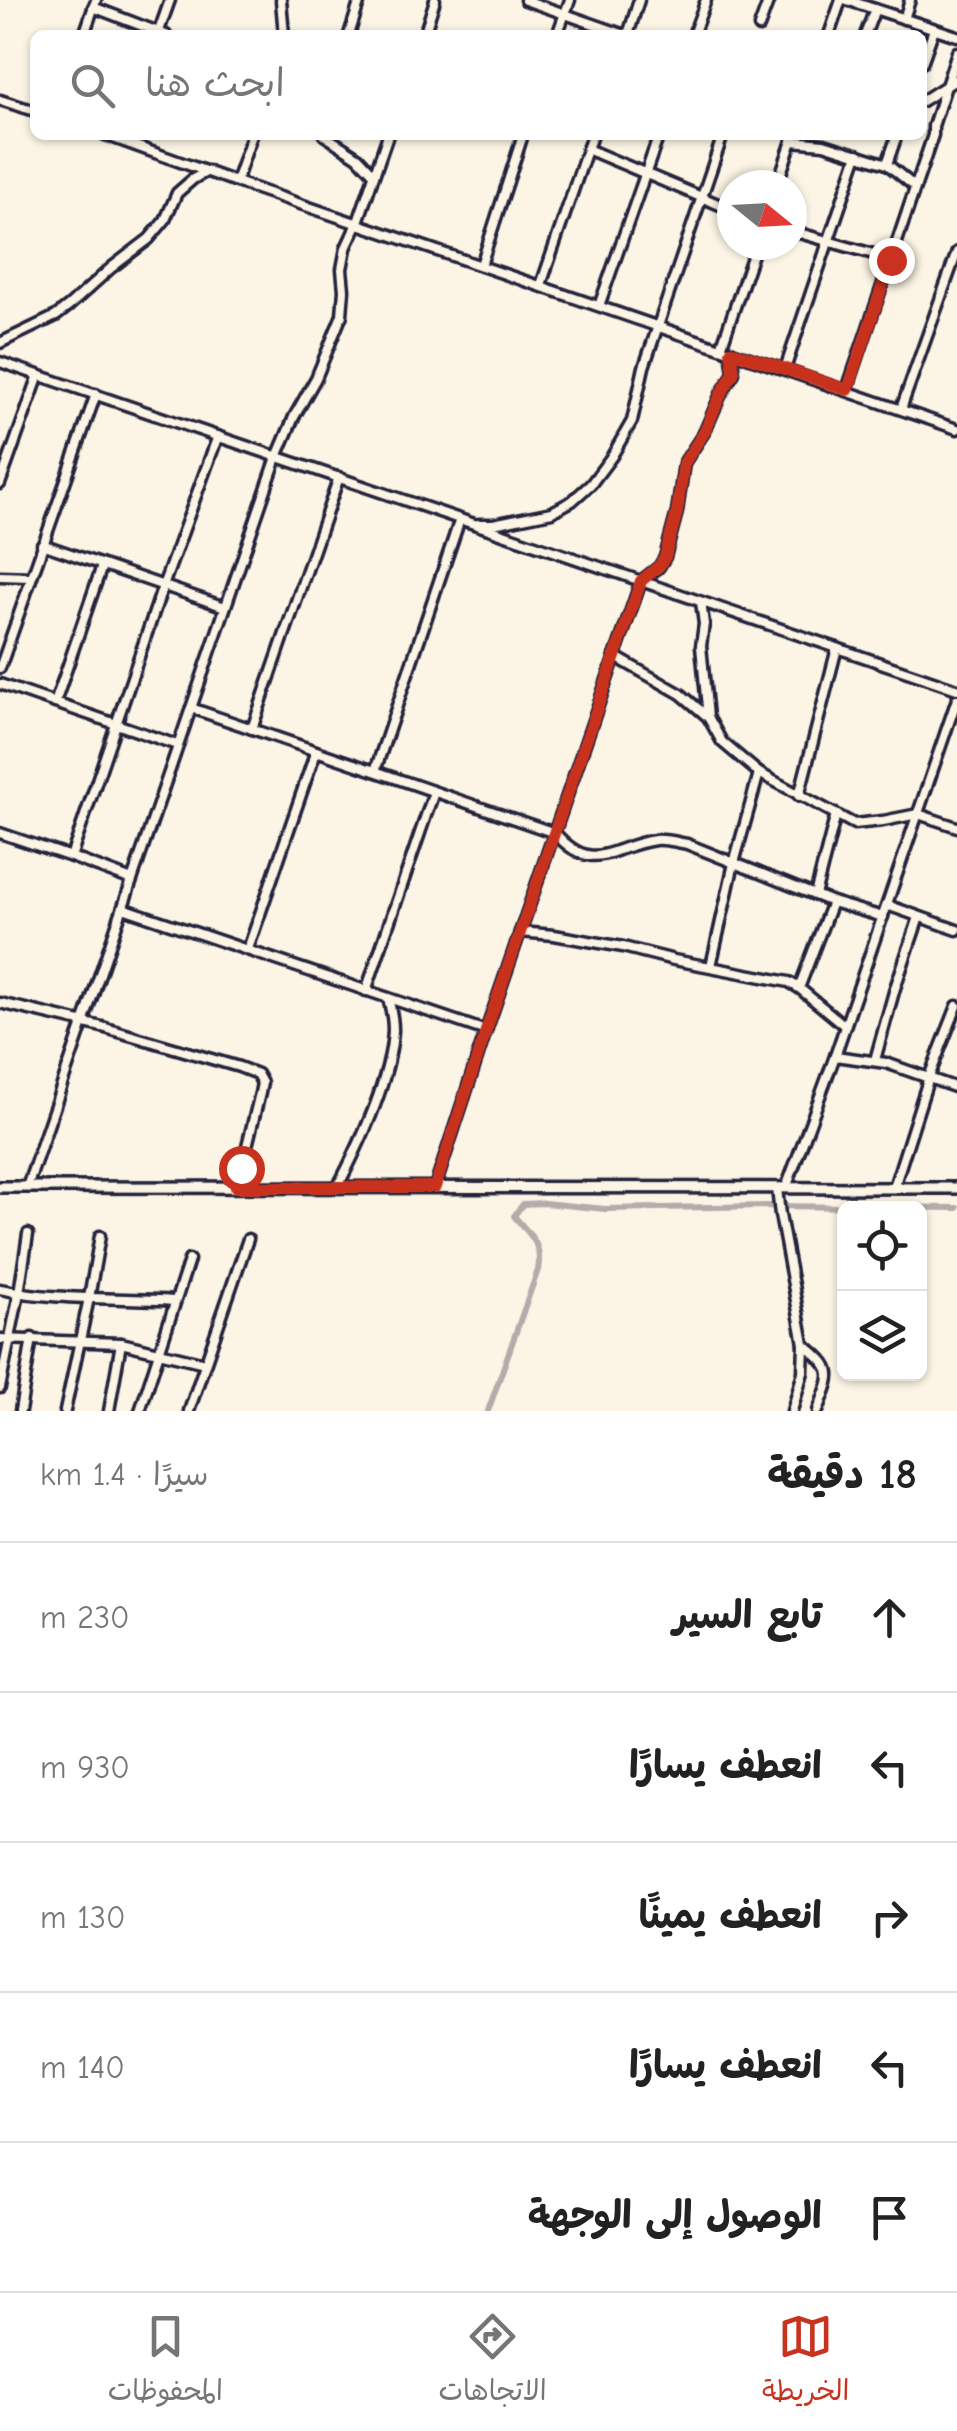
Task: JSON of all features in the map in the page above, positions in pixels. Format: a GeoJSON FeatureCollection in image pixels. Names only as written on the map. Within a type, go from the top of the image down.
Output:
{"type":"FeatureCollection","features":[{"type":"Feature","properties":{"kind":"street"},"geometry":{"type":"LineString","coordinates":[[163,30],[170,0]]}},
{"type":"Feature","properties":{"kind":"street"},"geometry":{"type":"LineString","coordinates":[[281,0],[284,30]]}},
{"type":"Feature","properties":{"kind":"street"},"geometry":{"type":"LineString","coordinates":[[351,30],[360,0]]}},
{"type":"Feature","properties":{"kind":"street"},"geometry":{"type":"LineString","coordinates":[[426,30],[435,0]]}},
{"type":"Feature","properties":{"kind":"street"},"geometry":{"type":"LineString","coordinates":[[525,0],[611,30]]}},
{"type":"Feature","properties":{"kind":"street"},"geometry":{"type":"LineString","coordinates":[[560,30],[570,0]]}},
{"type":"Feature","properties":{"kind":"street"},"geometry":{"type":"LineString","coordinates":[[628,30],[639,0]]}},
{"type":"Feature","properties":{"kind":"street"},"geometry":{"type":"LineString","coordinates":[[695,30],[706,0]]}},
{"type":"Feature","properties":{"kind":"street"},"geometry":{"type":"LineString","coordinates":[[760,27],[768,0]]}},
{"type":"Feature","properties":{"kind":"street"},"geometry":{"type":"LineString","coordinates":[[831,30],[844,0],[957,36]]}},
{"type":"Feature","properties":{"kind":"street"},"geometry":{"type":"LineString","coordinates":[[904,19],[910,0]]}},
{"type":"Feature","properties":{"kind":"street"},"geometry":{"type":"LineString","coordinates":[[86,30],[94,4],[155,30]]}},
{"type":"Feature","properties":{"kind":"street"},"geometry":{"type":"LineString","coordinates":[[867,30],[874,9]]}},
{"type":"Feature","properties":{"kind":"street"},"geometry":{"type":"LineString","coordinates":[[927,48],[934,28]]}},
{"type":"Feature","properties":{"kind":"street"},"geometry":{"type":"LineString","coordinates":[[848,390],[957,52]]}},
{"type":"Feature","properties":{"kind":"street"},"geometry":{"type":"LineString","coordinates":[[927,99],[957,79]]}},
{"type":"Feature","properties":{"kind":"street"},"geometry":{"type":"LineString","coordinates":[[0,100],[30,109]]}},
{"type":"Feature","properties":{"kind":"street"},"geometry":{"type":"LineString","coordinates":[[927,123],[933,126]]}},
{"type":"Feature","properties":{"kind":"street"},"geometry":{"type":"LineString","coordinates":[[119,140],[957,429]]}},
{"type":"Feature","properties":{"kind":"street"},"geometry":{"type":"LineString","coordinates":[[236,182],[250,140]]}},
{"type":"Feature","properties":{"kind":"street"},"geometry":{"type":"LineString","coordinates":[[331,140],[374,174]]}},
{"type":"Feature","properties":{"kind":"street"},"geometry":{"type":"LineString","coordinates":[[27,1187],[276,458],[342,315],[346,248],[386,140]]}},
{"type":"Feature","properties":{"kind":"street"},"geometry":{"type":"LineString","coordinates":[[482,265],[521,140]]}},
{"type":"Feature","properties":{"kind":"street"},"geometry":{"type":"LineString","coordinates":[[541,286],[590,140]]}},
{"type":"Feature","properties":{"kind":"street"},"geometry":{"type":"LineString","coordinates":[[599,306],[656,140]]}},
{"type":"Feature","properties":{"kind":"street"},"geometry":{"type":"LineString","coordinates":[[474,524],[552,512],[591,484],[612,456],[632,421],[644,366],[721,140]]}},
{"type":"Feature","properties":{"kind":"street"},"geometry":{"type":"LineString","coordinates":[[782,170],[792,140]]}},
{"type":"Feature","properties":{"kind":"street"},"geometry":{"type":"LineString","coordinates":[[828,140],[887,164],[915,188]]}},
{"type":"Feature","properties":{"kind":"street"},"geometry":{"type":"LineString","coordinates":[[887,164],[895,140]]}},
{"type":"Feature","properties":{"kind":"street"},"geometry":{"type":"LineString","coordinates":[[587,149],[717,204]]}},
{"type":"Feature","properties":{"kind":"street"},"geometry":{"type":"LineString","coordinates":[[785,369],[858,154]]}},
{"type":"Feature","properties":{"kind":"street"},"geometry":{"type":"LineString","coordinates":[[0,343],[69,306],[149,239],[165,220],[177,193],[208,171]]}},
{"type":"Feature","properties":{"kind":"street"},"geometry":{"type":"LineString","coordinates":[[807,235],[891,260]]}},
{"type":"Feature","properties":{"kind":"street"},"geometry":{"type":"LineString","coordinates":[[900,409],[957,252]]}},
{"type":"Feature","properties":{"kind":"street"},"geometry":{"type":"LineString","coordinates":[[721,348],[751,260]]}},
{"type":"Feature","properties":{"kind":"street"},"geometry":{"type":"LineString","coordinates":[[435,1187],[641,581],[665,557],[684,463],[734,372],[731,351]]}},
{"type":"Feature","properties":{"kind":"street"},"geometry":{"type":"LineString","coordinates":[[0,362],[957,689]]}},
{"type":"Feature","properties":{"kind":"street"},"geometry":{"type":"LineString","coordinates":[[0,484],[40,375]]}},
{"type":"Feature","properties":{"kind":"street"},"geometry":{"type":"LineString","coordinates":[[0,668],[96,394]]}},
{"type":"Feature","properties":{"kind":"street"},"geometry":{"type":"LineString","coordinates":[[72,857],[218,436]]}},
{"type":"Feature","properties":{"kind":"street"},"geometry":{"type":"LineString","coordinates":[[252,730],[339,477]]}},
{"type":"Feature","properties":{"kind":"street"},"geometry":{"type":"LineString","coordinates":[[375,771],[460,519]]}},
{"type":"Feature","properties":{"kind":"street"},"geometry":{"type":"LineString","coordinates":[[42,544],[225,607]]}},
{"type":"Feature","properties":{"kind":"street"},"geometry":{"type":"LineString","coordinates":[[55,702],[102,566]]}},
{"type":"Feature","properties":{"kind":"street"},"geometry":{"type":"LineString","coordinates":[[0,576],[31,577]]}},
{"type":"Feature","properties":{"kind":"street"},"geometry":{"type":"LineString","coordinates":[[700,602],[708,717]]}},
{"type":"Feature","properties":{"kind":"street"},"geometry":{"type":"LineString","coordinates":[[799,796],[837,648]]}},
{"type":"Feature","properties":{"kind":"street"},"geometry":{"type":"LineString","coordinates":[[614,656],[682,694],[708,717],[722,742],[759,773],[854,824],[918,814],[957,828]]}},
{"type":"Feature","properties":{"kind":"street"},"geometry":{"type":"LineString","coordinates":[[0,684],[177,746]]}},
{"type":"Feature","properties":{"kind":"street"},"geometry":{"type":"LineString","coordinates":[[792,1411],[804,1372],[804,1344],[780,1215],[782,1188],[835,1056],[956,704]]}},
{"type":"Feature","properties":{"kind":"street"},"geometry":{"type":"LineString","coordinates":[[191,708],[555,833],[584,856],[607,854],[652,841],[687,844],[815,896],[883,917]]}},
{"type":"Feature","properties":{"kind":"street"},"geometry":{"type":"LineString","coordinates":[[248,949],[316,751]]}},
{"type":"Feature","properties":{"kind":"street"},"geometry":{"type":"LineString","coordinates":[[710,966],[759,773]]}},
{"type":"Feature","properties":{"kind":"street"},"geometry":{"type":"LineString","coordinates":[[366,991],[434,792]]}},
{"type":"Feature","properties":{"kind":"street"},"geometry":{"type":"LineString","coordinates":[[815,896],[836,814]]}},
{"type":"Feature","properties":{"kind":"street"},"geometry":{"type":"LineString","coordinates":[[0,833],[132,880]]}},
{"type":"Feature","properties":{"kind":"street"},"geometry":{"type":"LineString","coordinates":[[800,988],[832,902]]}},
{"type":"Feature","properties":{"kind":"street"},"geometry":{"type":"LineString","coordinates":[[887,905],[957,930]]}},
{"type":"Feature","properties":{"kind":"street"},"geometry":{"type":"LineString","coordinates":[[122,908],[486,1031]]}},
{"type":"Feature","properties":{"kind":"street"},"geometry":{"type":"LineString","coordinates":[[874,1060],[919,916]]}},
{"type":"Feature","properties":{"kind":"street"},"geometry":{"type":"LineString","coordinates":[[520,932],[624,947],[789,982],[845,1026]]}},
{"type":"Feature","properties":{"kind":"street"},"geometry":{"type":"LineString","coordinates":[[338,1186],[357,1148],[390,1052],[393,1028],[388,998]]}},
{"type":"Feature","properties":{"kind":"street"},"geometry":{"type":"LineString","coordinates":[[0,1003],[239,1067],[260,1078],[262,1083],[236,1187]]}},
{"type":"Feature","properties":{"kind":"street"},"geometry":{"type":"LineString","coordinates":[[894,1187],[929,1077],[957,1006]]}},
{"type":"Feature","properties":{"kind":"street"},"geometry":{"type":"LineString","coordinates":[[835,1056],[874,1060],[957,1088]]}},
{"type":"Feature","properties":{"kind":"street"},"geometry":{"type":"LineString","coordinates":[[0,1187],[957,1188]]}},
{"type":"Feature","properties":{"kind":"street"},"geometry":{"type":"LineString","coordinates":[[0,1388],[5,1339],[19,1293],[28,1234]]}},
{"type":"Feature","properties":{"kind":"street"},"geometry":{"type":"LineString","coordinates":[[65,1411],[100,1236]]}},
{"type":"Feature","properties":{"kind":"street"},"geometry":{"type":"LineString","coordinates":[[190,1411],[248,1239]]}},
{"type":"Feature","properties":{"kind":"street"},"geometry":{"type":"LineString","coordinates":[[140,1411],[189,1260]]}},
{"type":"Feature","properties":{"kind":"street"},"geometry":{"type":"LineString","coordinates":[[0,1289],[176,1302]]}},
{"type":"Feature","properties":{"kind":"street"},"geometry":{"type":"LineString","coordinates":[[20,1411],[32,1338]]}},
{"type":"Feature","properties":{"kind":"street"},"geometry":{"type":"LineString","coordinates":[[5,1339],[120,1343],[205,1362]]}},
{"type":"Feature","properties":{"kind":"street"},"geometry":{"type":"LineString","coordinates":[[108,1411],[120,1343]]}},
{"type":"Feature","properties":{"kind":"street"},"geometry":{"type":"LineString","coordinates":[[804,1344],[827,1363],[830,1371],[818,1411]]}},
{"type":"Feature","properties":{"kind":"waterway"},"geometry":{"type":"LineString","coordinates":[[488,1411],[538,1270],[537,1246],[514,1216],[523,1204],[605,1209],[957,1208]]}},
{"type":"Feature","properties":{"kind":"route"},"geometry":{"type":"LineString","coordinates":[[241,1168],[236,1187],[435,1187],[641,581],[665,557],[684,463],[734,372],[731,351],[848,390],[891,260]]}}]}
